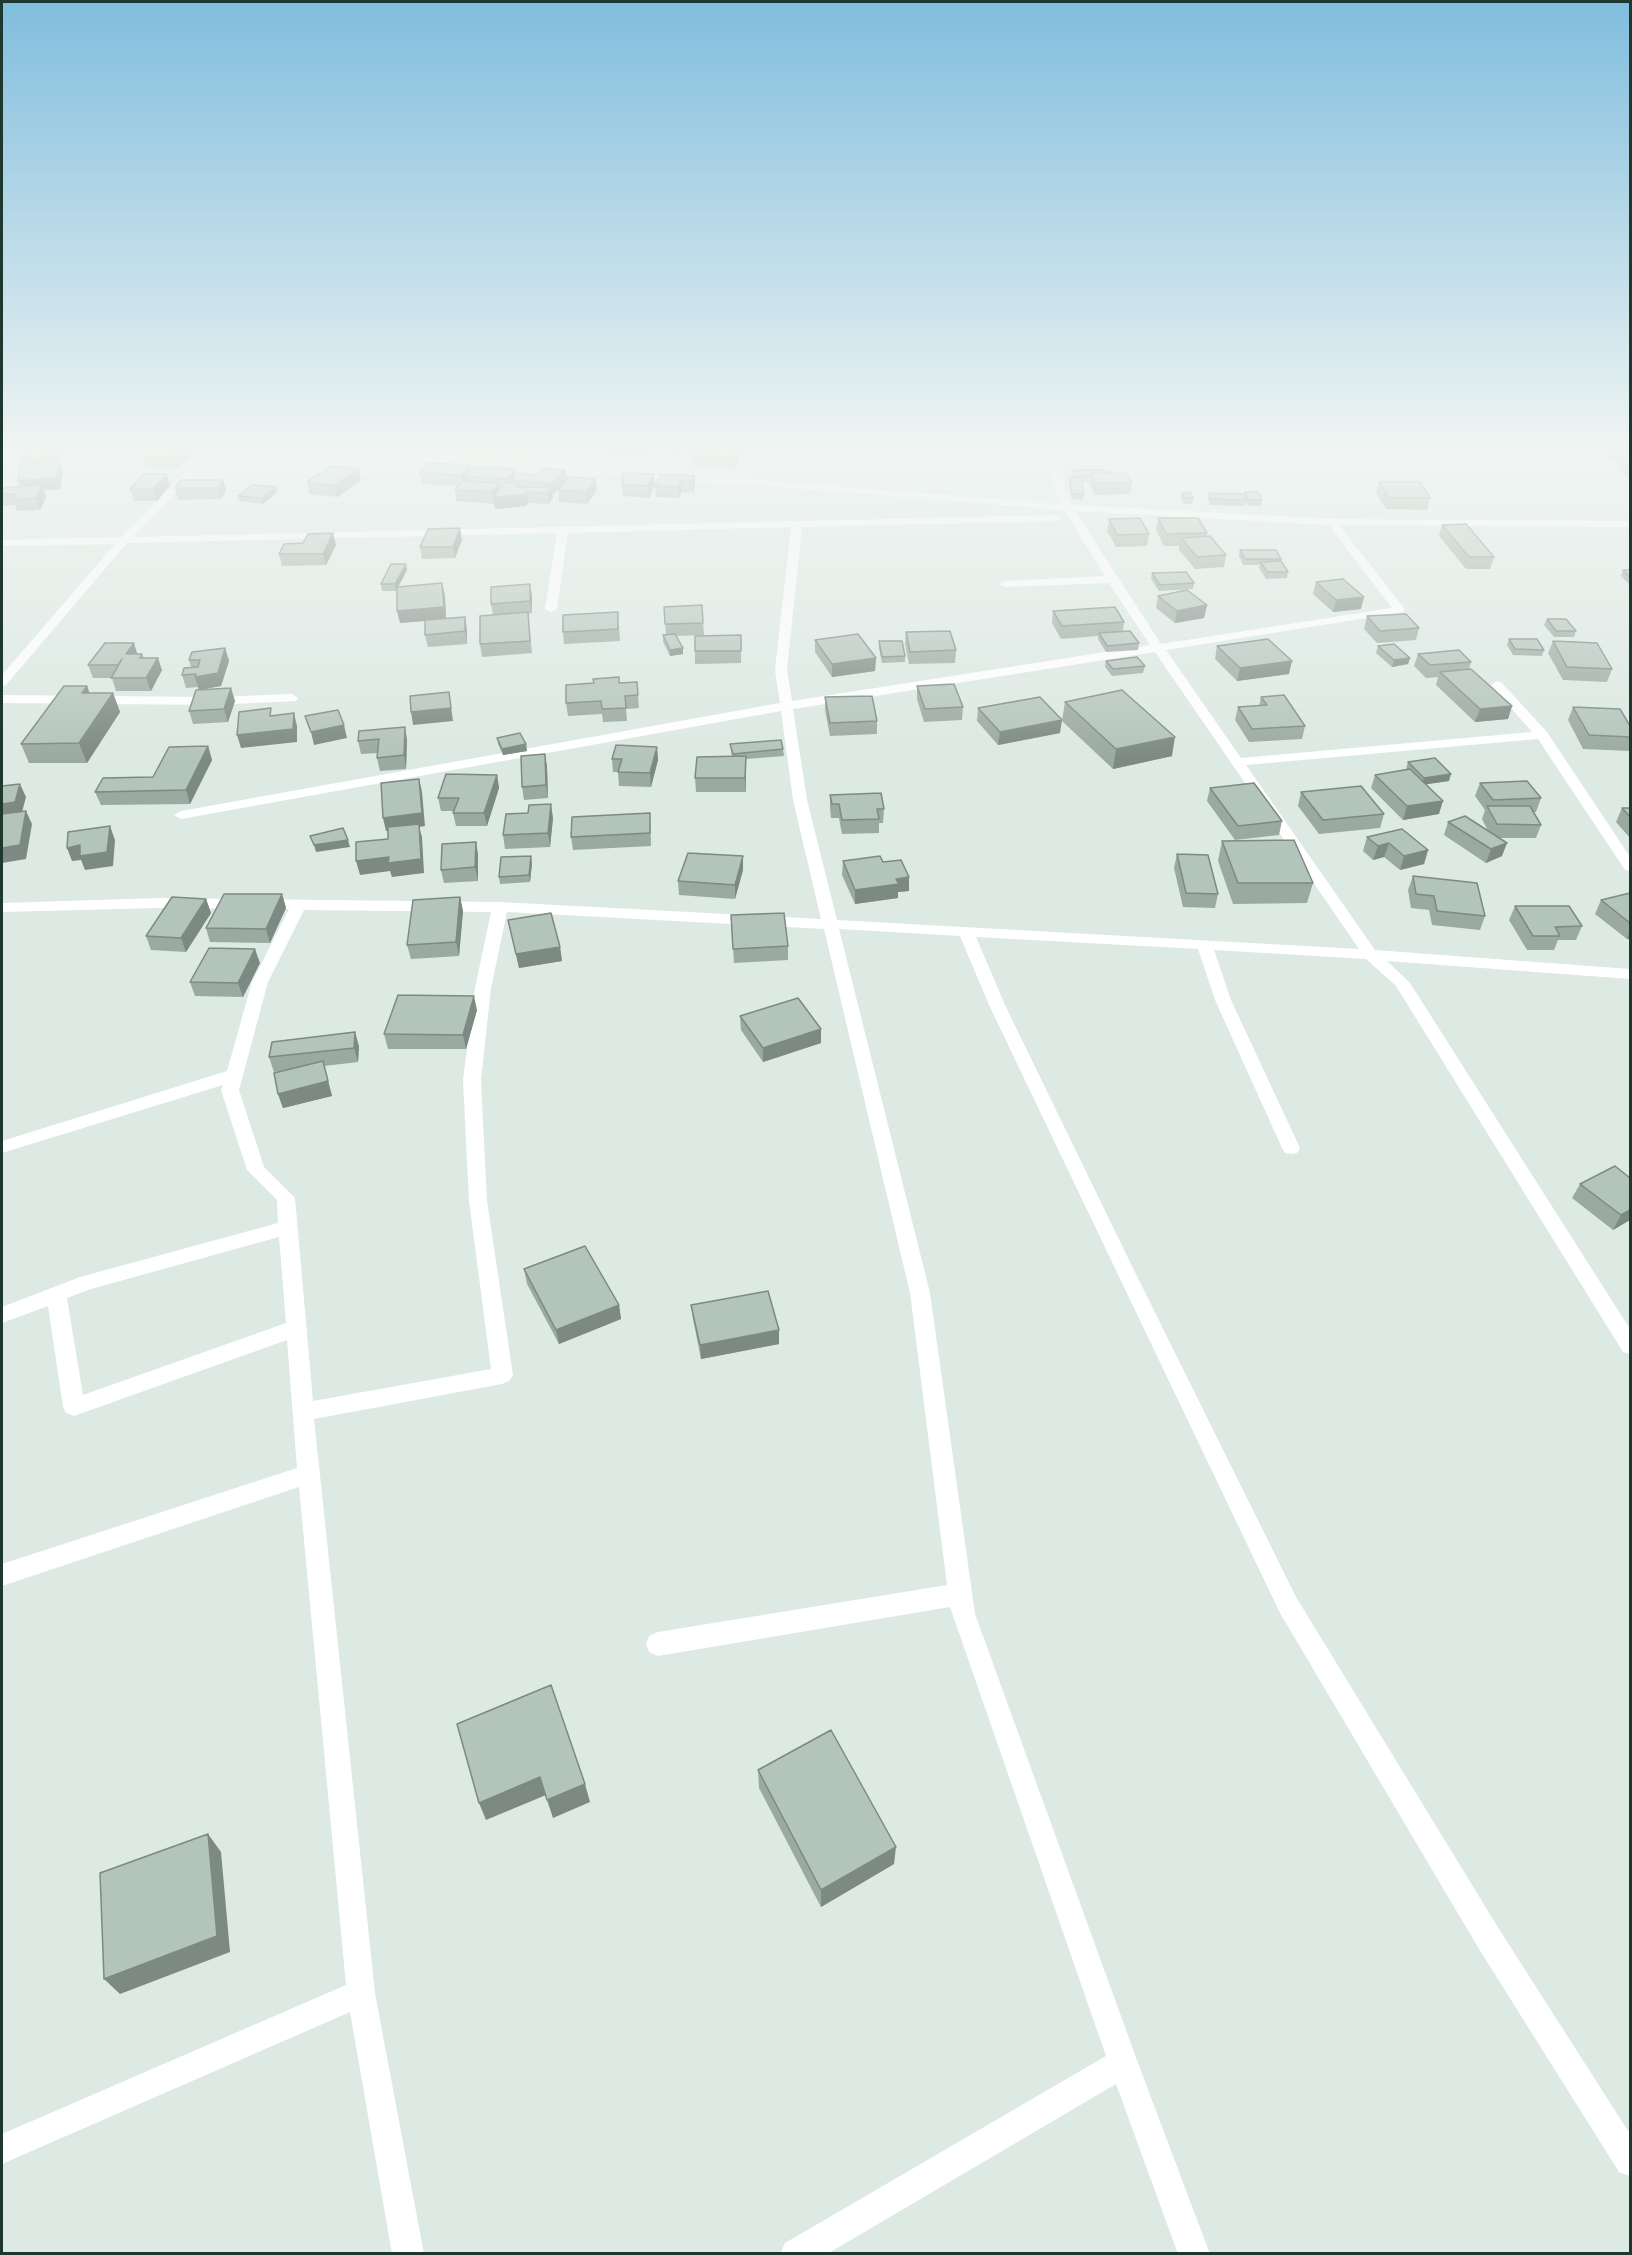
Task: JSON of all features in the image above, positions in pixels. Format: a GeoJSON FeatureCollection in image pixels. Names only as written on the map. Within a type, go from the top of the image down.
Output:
{"type":"FeatureCollection","features":[{"type":"Feature","properties":{"kind":"street"},"geometry":{"type":"LineString","coordinates":[[2,682],[114,551]]}},
{"type":"Feature","properties":{"kind":"street"},"geometry":{"type":"LineString","coordinates":[[551,609],[560,551]]}},
{"type":"Feature","properties":{"kind":"street"},"geometry":{"type":"LineString","coordinates":[[794,551],[781,670],[800,800],[920,1293],[960,1594],[967,1625],[1123,2063],[1194,2253]]}},
{"type":"Feature","properties":{"kind":"street"},"geometry":{"type":"LineString","coordinates":[[1095,551],[1158,648],[1370,954],[1402,983],[1630,1346]]}},
{"type":"Feature","properties":{"kind":"street"},"geometry":{"type":"LineString","coordinates":[[181,815],[786,706],[1400,610],[1353,551]]}},
{"type":"Feature","properties":{"kind":"street"},"geometry":{"type":"LineString","coordinates":[[1005,584],[1113,579]]}},
{"type":"Feature","properties":{"kind":"street"},"geometry":{"type":"LineString","coordinates":[[1497,685],[1542,735],[1630,867]]}},
{"type":"Feature","properties":{"kind":"street"},"geometry":{"type":"LineString","coordinates":[[2,699],[292,698]]}},
{"type":"Feature","properties":{"kind":"street"},"geometry":{"type":"LineString","coordinates":[[1237,762],[1542,735]]}},
{"type":"Feature","properties":{"kind":"street"},"geometry":{"type":"LineString","coordinates":[[2,907],[159,903],[500,908],[1204,944],[1630,974]]}},
{"type":"Feature","properties":{"kind":"street"},"geometry":{"type":"LineString","coordinates":[[299,905],[260,982],[230,1090],[256,1170],[286,1198],[303,1412],[361,1993],[408,2253]]}},
{"type":"Feature","properties":{"kind":"street"},"geometry":{"type":"LineString","coordinates":[[303,1412],[502,1375],[478,1201],[472,1080],[483,988],[500,908]]}},
{"type":"Feature","properties":{"kind":"street"},"geometry":{"type":"LineString","coordinates":[[966,931],[997,1005],[1288,1605],[1489,1939],[1630,2162]]}},
{"type":"Feature","properties":{"kind":"street"},"geometry":{"type":"LineString","coordinates":[[1204,944],[1223,1000],[1291,1148]]}},
{"type":"Feature","properties":{"kind":"street"},"geometry":{"type":"LineString","coordinates":[[2,1147],[234,1075]]}},
{"type":"Feature","properties":{"kind":"street"},"geometry":{"type":"LineString","coordinates":[[2,1315],[87,1282],[288,1228]]}},
{"type":"Feature","properties":{"kind":"street"},"geometry":{"type":"LineString","coordinates":[[56,1294],[74,1407],[296,1328]]}},
{"type":"Feature","properties":{"kind":"street"},"geometry":{"type":"LineString","coordinates":[[2,1575],[309,1474]]}},
{"type":"Feature","properties":{"kind":"street"},"geometry":{"type":"LineString","coordinates":[[658,1644],[960,1594]]}},
{"type":"Feature","properties":{"kind":"street"},"geometry":{"type":"LineString","coordinates":[[2,2149],[361,1993]]}},
{"type":"Feature","properties":{"kind":"street"},"geometry":{"type":"LineString","coordinates":[[796,2253],[1123,2063]]}},
{"type":"Feature","properties":{"kind":"building"},"geometry":{"type":"Polygon","coordinates":[[[280,551],[324,551],[323,554],[279,554],[280,551]]]}},
{"type":"Feature","properties":{"kind":"building"},"geometry":{"type":"Polygon","coordinates":[[[1192,551],[1223,551],[1226,555],[1197,557],[1192,551]]]}},
{"type":"Feature","properties":{"kind":"building"},"geometry":{"type":"Polygon","coordinates":[[[1241,551],[1277,551],[1281,559],[1245,559],[1241,551]]]}},
{"type":"Feature","properties":{"kind":"building"},"geometry":{"type":"Polygon","coordinates":[[[1464,551],[1489,551],[1494,557],[1469,557],[1464,551]]]}},
{"type":"Feature","properties":{"kind":"building"},"geometry":{"type":"Polygon","coordinates":[[[1281,561],[1288,572],[1268,572],[1260,562],[1281,561]]]}},
{"type":"Feature","properties":{"kind":"building"},"geometry":{"type":"Polygon","coordinates":[[[391,564],[406,564],[395,584],[381,584],[391,564]]]}},
{"type":"Feature","properties":{"kind":"building"},"geometry":{"type":"Polygon","coordinates":[[[1623,570],[1630,570],[1630,577],[1623,570]]]}},
{"type":"Feature","properties":{"kind":"building"},"geometry":{"type":"Polygon","coordinates":[[[1186,572],[1194,583],[1160,585],[1152,573],[1186,572]]]}},
{"type":"Feature","properties":{"kind":"building"},"geometry":{"type":"Polygon","coordinates":[[[1343,579],[1364,597],[1336,600],[1316,582],[1343,579]]]}},
{"type":"Feature","properties":{"kind":"building"},"geometry":{"type":"Polygon","coordinates":[[[442,583],[444,607],[397,611],[397,587],[442,583]]]}},
{"type":"Feature","properties":{"kind":"building"},"geometry":{"type":"Polygon","coordinates":[[[530,584],[530,601],[491,604],[491,587],[530,584]]]}},
{"type":"Feature","properties":{"kind":"building"},"geometry":{"type":"Polygon","coordinates":[[[1187,590],[1207,605],[1177,611],[1158,596],[1187,590]]]}},
{"type":"Feature","properties":{"kind":"building"},"geometry":{"type":"Polygon","coordinates":[[[702,605],[703,623],[665,624],[664,607],[702,605]]]}},
{"type":"Feature","properties":{"kind":"building"},"geometry":{"type":"Polygon","coordinates":[[[1115,607],[1124,622],[1062,626],[1053,611],[1115,607]]]}},
{"type":"Feature","properties":{"kind":"building"},"geometry":{"type":"Polygon","coordinates":[[[528,612],[530,641],[480,644],[480,616],[528,612]]]}},
{"type":"Feature","properties":{"kind":"building"},"geometry":{"type":"Polygon","coordinates":[[[618,612],[618,629],[563,632],[563,615],[618,612]]]}},
{"type":"Feature","properties":{"kind":"building"},"geometry":{"type":"Polygon","coordinates":[[[1406,614],[1419,628],[1380,631],[1367,616],[1406,614]]]}},
{"type":"Feature","properties":{"kind":"building"},"geometry":{"type":"Polygon","coordinates":[[[465,617],[465,631],[425,635],[425,620],[465,617]]]}},
{"type":"Feature","properties":{"kind":"building"},"geometry":{"type":"Polygon","coordinates":[[[1547,619],[1566,619],[1576,631],[1556,631],[1547,619]]]}},
{"type":"Feature","properties":{"kind":"building"},"geometry":{"type":"Polygon","coordinates":[[[950,631],[956,650],[910,652],[906,632],[950,631]]]}},
{"type":"Feature","properties":{"kind":"building"},"geometry":{"type":"Polygon","coordinates":[[[1130,631],[1139,643],[1107,646],[1099,633],[1130,631]]]}},
{"type":"Feature","properties":{"kind":"building"},"geometry":{"type":"Polygon","coordinates":[[[675,634],[683,648],[670,650],[663,635],[675,634]]]}},
{"type":"Feature","properties":{"kind":"building"},"geometry":{"type":"Polygon","coordinates":[[[858,634],[876,658],[832,664],[815,640],[858,634]]]}},
{"type":"Feature","properties":{"kind":"building"},"geometry":{"type":"Polygon","coordinates":[[[741,635],[741,651],[695,651],[695,636],[741,635]]]}},
{"type":"Feature","properties":{"kind":"building"},"geometry":{"type":"Polygon","coordinates":[[[1268,639],[1292,661],[1240,668],[1217,646],[1268,639]]]}},
{"type":"Feature","properties":{"kind":"building"},"geometry":{"type":"Polygon","coordinates":[[[1509,639],[1537,639],[1544,650],[1515,649],[1509,639]]]}},
{"type":"Feature","properties":{"kind":"building"},"geometry":{"type":"Polygon","coordinates":[[[879,641],[902,641],[905,656],[882,657],[879,641]]]}},
{"type":"Feature","properties":{"kind":"building"},"geometry":{"type":"Polygon","coordinates":[[[1553,641],[1597,643],[1612,669],[1567,667],[1553,641]]]}},
{"type":"Feature","properties":{"kind":"building"},"geometry":{"type":"Polygon","coordinates":[[[105,643],[134,643],[126,654],[142,654],[140,658],[158,658],[146,678],[111,678],[122,659],[118,665],[88,665],[105,643]]]}},
{"type":"Feature","properties":{"kind":"building"},"geometry":{"type":"Polygon","coordinates":[[[1394,644],[1410,658],[1394,660],[1378,646],[1394,644]]]}},
{"type":"Feature","properties":{"kind":"building"},"geometry":{"type":"Polygon","coordinates":[[[225,648],[218,673],[195,677],[196,674],[182,675],[184,668],[198,667],[200,660],[189,660],[192,652],[225,648]]]}},
{"type":"Feature","properties":{"kind":"building"},"geometry":{"type":"Polygon","coordinates":[[[1459,650],[1471,662],[1430,665],[1418,654],[1459,650]]]}},
{"type":"Feature","properties":{"kind":"building"},"geometry":{"type":"Polygon","coordinates":[[[1137,657],[1145,666],[1113,669],[1106,661],[1137,657]]]}},
{"type":"Feature","properties":{"kind":"building"},"geometry":{"type":"Polygon","coordinates":[[[1471,669],[1512,706],[1480,709],[1440,672],[1471,669]]]}},
{"type":"Feature","properties":{"kind":"building"},"geometry":{"type":"Polygon","coordinates":[[[619,677],[619,683],[637,682],[638,695],[625,696],[626,708],[602,709],[601,701],[566,703],[566,685],[594,683],[593,679],[619,677]]]}},
{"type":"Feature","properties":{"kind":"building"},"geometry":{"type":"Polygon","coordinates":[[[954,684],[963,707],[925,709],[917,686],[954,684]]]}},
{"type":"Feature","properties":{"kind":"building"},"geometry":{"type":"Polygon","coordinates":[[[64,686],[87,686],[82,693],[113,693],[79,743],[21,744],[64,686]]]}},
{"type":"Feature","properties":{"kind":"building"},"geometry":{"type":"Polygon","coordinates":[[[231,688],[224,709],[189,711],[196,690],[231,688]]]}},
{"type":"Feature","properties":{"kind":"building"},"geometry":{"type":"Polygon","coordinates":[[[1122,690],[1175,737],[1116,749],[1065,702],[1122,690]]]}},
{"type":"Feature","properties":{"kind":"building"},"geometry":{"type":"Polygon","coordinates":[[[449,692],[451,708],[411,712],[410,696],[449,692]]]}},
{"type":"Feature","properties":{"kind":"building"},"geometry":{"type":"Polygon","coordinates":[[[1284,695],[1305,726],[1252,729],[1238,707],[1267,705],[1261,697],[1284,695]]]}},
{"type":"Feature","properties":{"kind":"building"},"geometry":{"type":"Polygon","coordinates":[[[872,696],[877,721],[830,723],[825,697],[872,696]]]}},
{"type":"Feature","properties":{"kind":"building"},"geometry":{"type":"Polygon","coordinates":[[[1040,697],[1062,720],[1000,732],[978,708],[1040,697]]]}},
{"type":"Feature","properties":{"kind":"building"},"geometry":{"type":"Polygon","coordinates":[[[1573,707],[1620,709],[1630,726],[1630,737],[1589,735],[1573,707]]]}},
{"type":"Feature","properties":{"kind":"building"},"geometry":{"type":"Polygon","coordinates":[[[271,708],[270,716],[294,713],[293,729],[237,735],[239,712],[271,708]]]}},
{"type":"Feature","properties":{"kind":"building"},"geometry":{"type":"Polygon","coordinates":[[[338,710],[344,725],[311,732],[305,716],[338,710]]]}},
{"type":"Feature","properties":{"kind":"building"},"geometry":{"type":"Polygon","coordinates":[[[405,727],[404,755],[377,758],[379,739],[358,741],[359,731],[405,727]]]}},
{"type":"Feature","properties":{"kind":"building"},"geometry":{"type":"Polygon","coordinates":[[[520,733],[526,744],[502,749],[497,738],[520,733]]]}},
{"type":"Feature","properties":{"kind":"building"},"geometry":{"type":"Polygon","coordinates":[[[781,740],[783,749],[733,754],[730,744],[781,740]]]}},
{"type":"Feature","properties":{"kind":"building"},"geometry":{"type":"Polygon","coordinates":[[[616,745],[657,747],[650,773],[618,772],[622,759],[612,759],[616,745]]]}},
{"type":"Feature","properties":{"kind":"building"},"geometry":{"type":"Polygon","coordinates":[[[208,746],[186,790],[95,792],[103,778],[153,777],[169,747],[208,746]]]}},
{"type":"Feature","properties":{"kind":"building"},"geometry":{"type":"Polygon","coordinates":[[[545,754],[546,785],[522,787],[521,756],[545,754]]]}},
{"type":"Feature","properties":{"kind":"building"},"geometry":{"type":"Polygon","coordinates":[[[746,756],[745,778],[695,778],[697,757],[746,756]]]}},
{"type":"Feature","properties":{"kind":"building"},"geometry":{"type":"Polygon","coordinates":[[[1435,758],[1451,774],[1424,778],[1408,762],[1435,758]]]}},
{"type":"Feature","properties":{"kind":"building"},"geometry":{"type":"Polygon","coordinates":[[[1410,769],[1443,801],[1407,806],[1375,775],[1410,769]]]}},
{"type":"Feature","properties":{"kind":"building"},"geometry":{"type":"Polygon","coordinates":[[[446,774],[497,775],[484,813],[453,813],[459,798],[438,798],[446,774]]]}},
{"type":"Feature","properties":{"kind":"building"},"geometry":{"type":"Polygon","coordinates":[[[419,779],[422,813],[383,818],[381,783],[419,779]]]}},
{"type":"Feature","properties":{"kind":"building"},"geometry":{"type":"Polygon","coordinates":[[[1527,781],[1541,798],[1493,800],[1480,783],[1527,781]]]}},
{"type":"Feature","properties":{"kind":"building"},"geometry":{"type":"Polygon","coordinates":[[[1254,783],[1282,821],[1238,826],[1210,788],[1254,783]]]}},
{"type":"Feature","properties":{"kind":"building"},"geometry":{"type":"Polygon","coordinates":[[[20,784],[15,802],[2,804],[2,786],[20,784]]]}},
{"type":"Feature","properties":{"kind":"building"},"geometry":{"type":"Polygon","coordinates":[[[1361,786],[1384,814],[1323,820],[1301,792],[1361,786]]]}},
{"type":"Feature","properties":{"kind":"building"},"geometry":{"type":"Polygon","coordinates":[[[881,793],[884,809],[877,809],[879,819],[842,820],[839,804],[832,804],[830,795],[881,793]]]}},
{"type":"Feature","properties":{"kind":"building"},"geometry":{"type":"Polygon","coordinates":[[[551,804],[548,833],[503,835],[506,814],[528,813],[529,805],[551,804]]]}},
{"type":"Feature","properties":{"kind":"building"},"geometry":{"type":"Polygon","coordinates":[[[1487,806],[1530,806],[1541,825],[1497,824],[1487,806]]]}},
{"type":"Feature","properties":{"kind":"building"},"geometry":{"type":"Polygon","coordinates":[[[1622,808],[1630,808],[1630,817],[1622,808]]]}},
{"type":"Feature","properties":{"kind":"building"},"geometry":{"type":"Polygon","coordinates":[[[26,811],[20,845],[2,848],[2,814],[26,811]]]}},
{"type":"Feature","properties":{"kind":"building"},"geometry":{"type":"Polygon","coordinates":[[[650,813],[650,833],[571,837],[572,817],[650,813]]]}},
{"type":"Feature","properties":{"kind":"building"},"geometry":{"type":"Polygon","coordinates":[[[1465,816],[1507,843],[1491,849],[1448,822],[1465,816]]]}},
{"type":"Feature","properties":{"kind":"building"},"geometry":{"type":"Polygon","coordinates":[[[419,824],[421,859],[388,863],[389,857],[356,861],[356,842],[388,839],[388,827],[419,824]]]}},
{"type":"Feature","properties":{"kind":"building"},"geometry":{"type":"Polygon","coordinates":[[[110,826],[107,852],[80,856],[80,845],[67,848],[68,832],[110,826]]]}},
{"type":"Feature","properties":{"kind":"building"},"geometry":{"type":"Polygon","coordinates":[[[343,828],[348,840],[314,845],[310,836],[343,828]]]}},
{"type":"Feature","properties":{"kind":"building"},"geometry":{"type":"Polygon","coordinates":[[[1402,829],[1428,850],[1404,856],[1389,843],[1378,846],[1367,837],[1402,829]]]}},
{"type":"Feature","properties":{"kind":"building"},"geometry":{"type":"Polygon","coordinates":[[[1294,840],[1313,883],[1238,883],[1222,841],[1294,840]]]}},
{"type":"Feature","properties":{"kind":"building"},"geometry":{"type":"Polygon","coordinates":[[[476,842],[475,867],[441,870],[442,844],[476,842]]]}},
{"type":"Feature","properties":{"kind":"building"},"geometry":{"type":"Polygon","coordinates":[[[688,853],[743,856],[735,885],[678,881],[688,853]]]}},
{"type":"Feature","properties":{"kind":"building"},"geometry":{"type":"Polygon","coordinates":[[[1177,854],[1208,855],[1218,894],[1186,893],[1177,854]]]}},
{"type":"Feature","properties":{"kind":"building"},"geometry":{"type":"Polygon","coordinates":[[[531,856],[529,875],[499,877],[501,857],[531,856]]]}},
{"type":"Feature","properties":{"kind":"building"},"geometry":{"type":"Polygon","coordinates":[[[880,856],[883,862],[901,860],[909,877],[896,879],[899,884],[855,890],[843,861],[880,856]]]}},
{"type":"Feature","properties":{"kind":"building"},"geometry":{"type":"Polygon","coordinates":[[[1413,876],[1477,883],[1485,916],[1437,911],[1434,896],[1416,894],[1413,876]]]}},
{"type":"Feature","properties":{"kind":"building"},"geometry":{"type":"Polygon","coordinates":[[[1630,893],[1630,923],[1601,900],[1630,893]]]}},
{"type":"Feature","properties":{"kind":"building"},"geometry":{"type":"Polygon","coordinates":[[[224,894],[282,894],[266,929],[206,928],[224,894]]]}},
{"type":"Feature","properties":{"kind":"building"},"geometry":{"type":"Polygon","coordinates":[[[172,897],[206,899],[181,938],[146,936],[172,897]]]}},
{"type":"Feature","properties":{"kind":"building"},"geometry":{"type":"Polygon","coordinates":[[[460,897],[456,942],[407,945],[413,900],[460,897]]]}},
{"type":"Feature","properties":{"kind":"building"},"geometry":{"type":"Polygon","coordinates":[[[1515,906],[1569,906],[1582,926],[1555,927],[1560,936],[1533,936],[1515,906]]]}},
{"type":"Feature","properties":{"kind":"building"},"geometry":{"type":"Polygon","coordinates":[[[551,913],[560,947],[516,954],[508,920],[551,913]]]}},
{"type":"Feature","properties":{"kind":"building"},"geometry":{"type":"Polygon","coordinates":[[[784,913],[788,946],[733,949],[731,915],[784,913]]]}},
{"type":"Feature","properties":{"kind":"building"},"geometry":{"type":"Polygon","coordinates":[[[209,948],[255,949],[238,983],[190,982],[209,948]]]}},
{"type":"Feature","properties":{"kind":"building"},"geometry":{"type":"Polygon","coordinates":[[[398,995],[474,996],[463,1035],[384,1034],[398,995]]]}},
{"type":"Feature","properties":{"kind":"building"},"geometry":{"type":"Polygon","coordinates":[[[798,998],[821,1029],[763,1048],[740,1016],[798,998]]]}},
{"type":"Feature","properties":{"kind":"building"},"geometry":{"type":"Polygon","coordinates":[[[355,1032],[354,1048],[269,1057],[272,1042],[355,1032]]]}},
{"type":"Feature","properties":{"kind":"building"},"geometry":{"type":"Polygon","coordinates":[[[323,1061],[328,1081],[278,1094],[274,1073],[323,1061]]]}},
{"type":"Feature","properties":{"kind":"building"},"geometry":{"type":"Polygon","coordinates":[[[1615,1166],[1630,1178],[1630,1210],[1621,1215],[1580,1184],[1615,1166]]]}},
{"type":"Feature","properties":{"kind":"building"},"geometry":{"type":"Polygon","coordinates":[[[585,1246],[619,1305],[556,1330],[524,1269],[585,1246]]]}},
{"type":"Feature","properties":{"kind":"building"},"geometry":{"type":"Polygon","coordinates":[[[768,1291],[779,1330],[700,1345],[691,1305],[768,1291]]]}},
{"type":"Feature","properties":{"kind":"building"},"geometry":{"type":"Polygon","coordinates":[[[551,1685],[585,1784],[547,1800],[540,1777],[479,1803],[457,1724],[551,1685]]]}},
{"type":"Feature","properties":{"kind":"building"},"geometry":{"type":"Polygon","coordinates":[[[831,1730],[896,1847],[821,1890],[758,1770],[831,1730]]]}},
{"type":"Feature","properties":{"kind":"building"},"geometry":{"type":"Polygon","coordinates":[[[208,1834],[217,1936],[104,1979],[100,1873],[208,1834]]]}}]}
